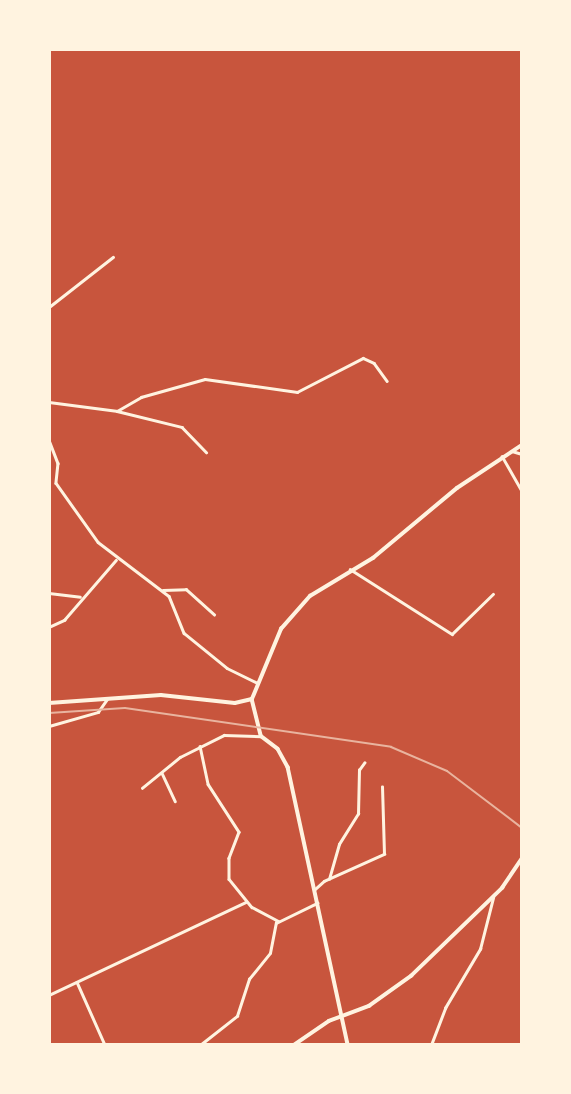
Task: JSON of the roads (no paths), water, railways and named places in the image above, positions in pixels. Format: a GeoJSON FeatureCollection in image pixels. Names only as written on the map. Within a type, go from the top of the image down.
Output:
{"type":"FeatureCollection","features":[{"type":"Feature","properties":{"kind":"street"},"geometry":{"type":"LineString","coordinates":[[49,307],[113,257]]}},
{"type":"Feature","properties":{"kind":"street"},"geometry":{"type":"LineString","coordinates":[[117,411],[141,397],[194,380],[297,392],[359,358],[374,363],[387,381]]}},
{"type":"Feature","properties":{"kind":"street"},"geometry":{"type":"LineString","coordinates":[[49,373],[49,384]]}},
{"type":"Feature","properties":{"kind":"street"},"geometry":{"type":"LineString","coordinates":[[49,402],[117,411],[182,427],[206,452]]}},
{"type":"Feature","properties":{"kind":"street"},"geometry":{"type":"LineString","coordinates":[[49,440],[58,463],[55,483],[90,532],[116,560],[163,590],[184,633],[227,668],[258,683]]}},
{"type":"Feature","properties":{"kind":"street"},"geometry":{"type":"LineString","coordinates":[[348,1045],[344,1016],[285,758],[261,735],[252,699],[272,646],[293,612],[350,569],[373,558],[457,488],[522,445]]}},
{"type":"Feature","properties":{"kind":"street"},"geometry":{"type":"LineString","coordinates":[[512,451],[522,454]]}},
{"type":"Feature","properties":{"kind":"street"},"geometry":{"type":"LineString","coordinates":[[502,456],[522,491]]}},
{"type":"Feature","properties":{"kind":"street"},"geometry":{"type":"LineString","coordinates":[[49,627],[64,621],[80,597],[116,560]]}},
{"type":"Feature","properties":{"kind":"street"},"geometry":{"type":"LineString","coordinates":[[350,569],[452,634],[493,594]]}},
{"type":"Feature","properties":{"kind":"street"},"geometry":{"type":"LineString","coordinates":[[163,590],[186,589],[214,614]]}},
{"type":"Feature","properties":{"kind":"street"},"geometry":{"type":"LineString","coordinates":[[49,593],[80,597]]}},
{"type":"Feature","properties":{"kind":"street"},"geometry":{"type":"LineString","coordinates":[[49,704],[161,695],[235,702],[252,699]]}},
{"type":"Feature","properties":{"kind":"street"},"geometry":{"type":"LineString","coordinates":[[49,726],[98,712],[107,699]]}},
{"type":"Feature","properties":{"kind":"street"},"geometry":{"type":"LineString","coordinates":[[142,788],[162,770],[200,746],[224,735],[261,735]]}},
{"type":"Feature","properties":{"kind":"street"},"geometry":{"type":"LineString","coordinates":[[200,746],[208,784],[239,832],[227,870],[246,902],[278,921]]}},
{"type":"Feature","properties":{"kind":"street"},"geometry":{"type":"LineString","coordinates":[[328,879],[338,845],[358,814],[359,770],[364,763]]}},
{"type":"Feature","properties":{"kind":"street"},"geometry":{"type":"LineString","coordinates":[[162,770],[176,801]]}},
{"type":"Feature","properties":{"kind":"street"},"geometry":{"type":"LineString","coordinates":[[314,890],[328,879],[384,854],[382,787]]}},
{"type":"Feature","properties":{"kind":"street"},"geometry":{"type":"LineString","coordinates":[[293,1045],[344,1016],[369,1006],[411,976],[493,897],[522,858]]}},
{"type":"Feature","properties":{"kind":"street"},"geometry":{"type":"LineString","coordinates":[[431,1045],[445,1008],[480,949],[493,897]]}},
{"type":"Feature","properties":{"kind":"street"},"geometry":{"type":"LineString","coordinates":[[49,995],[246,902]]}},
{"type":"Feature","properties":{"kind":"street"},"geometry":{"type":"LineString","coordinates":[[278,921],[317,903]]}},
{"type":"Feature","properties":{"kind":"street"},"geometry":{"type":"LineString","coordinates":[[200,1045],[240,1011],[248,979],[270,953],[278,921]]}},
{"type":"Feature","properties":{"kind":"street"},"geometry":{"type":"LineString","coordinates":[[77,982],[105,1045]]}},
{"type":"Feature","properties":{"kind":"railway"},"geometry":{"type":"LineString","coordinates":[[49,713],[125,708],[391,747],[447,771],[522,828]]}}]}
